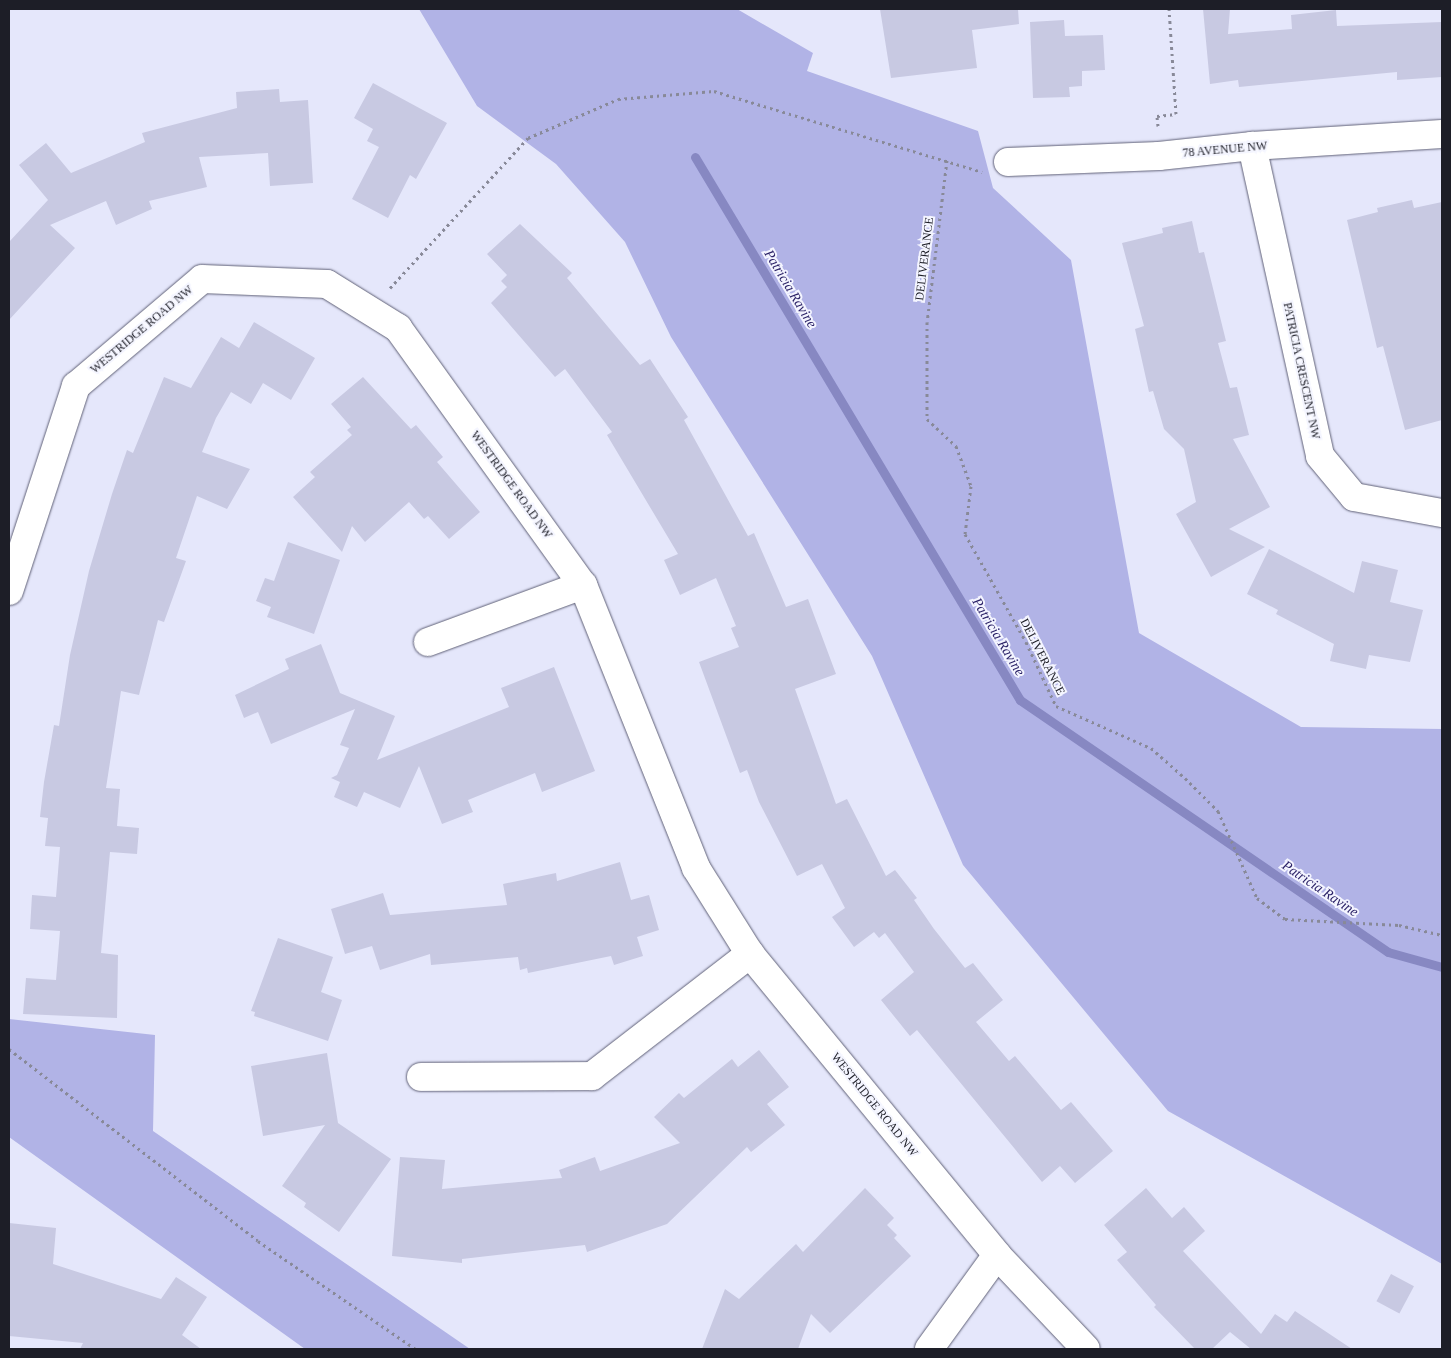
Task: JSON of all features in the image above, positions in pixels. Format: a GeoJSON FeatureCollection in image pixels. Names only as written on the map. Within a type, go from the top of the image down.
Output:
{"type":"FeatureCollection","features":[{"type":"Feature","properties":{"kind":"street","name":"78 AVENUE NW"},"geometry":{"type":"LineString","coordinates":[[1008,162],[1159,156],[1252,146],[1442,134]]}},
{"type":"Feature","properties":{"kind":"street","name":"PATRICIA CRESCENT NW"},"geometry":{"type":"LineString","coordinates":[[1252,146],[1320,456],[1354,497],[1442,513]]}},
{"type":"Feature","properties":{"kind":"street","name":"WESTRIDGE ROAD NW"},"geometry":{"type":"LineString","coordinates":[[9,592],[76,386],[202,279],[327,284],[398,328],[583,585],[696,868],[750,954],[997,1255],[1086,1349]]}},
{"type":"Feature","properties":{"kind":"street"},"geometry":{"type":"LineString","coordinates":[[428,642],[583,585]]}},
{"type":"Feature","properties":{"kind":"street"},"geometry":{"type":"LineString","coordinates":[[421,1077],[592,1076],[750,954]]}},
{"type":"Feature","properties":{"kind":"street"},"geometry":{"type":"LineString","coordinates":[[928,1349],[997,1255]]}},
{"type":"Feature","properties":{"kind":"path"},"geometry":{"type":"LineString","coordinates":[[1159,156],[1157,116],[1176,114],[1169,9]]}},
{"type":"Feature","properties":{"kind":"path"},"geometry":{"type":"LineString","coordinates":[[372,312],[397,278],[528,138],[618,99],[714,91],[947,160],[979,173],[1008,162]]}},
{"type":"Feature","properties":{"kind":"path","name":"DELIVERANCE"},"geometry":{"type":"LineString","coordinates":[[947,160],[927,322],[927,419],[956,446],[971,486],[966,534],[1026,642],[1056,706],[1151,748],[1185,778],[1218,810],[1257,898],[1285,919],[1399,925],[1442,935]]}},
{"type":"Feature","properties":{"kind":"path"},"geometry":{"type":"LineString","coordinates":[[9,1050],[258,1241],[416,1349]]}},
{"type":"Feature","properties":{"kind":"shaded area"},"geometry":{"type":"Polygon","coordinates":[[[419,9],[737,9],[813,53],[807,71],[978,131],[993,188],[1071,260],[1139,633],[1301,727],[1442,729],[1442,1264],[1168,1111],[963,865],[872,656],[671,337],[625,242],[556,164],[477,106],[419,9]]]}},
{"type":"Feature","properties":{"kind":"shaded area"},"geometry":{"type":"Polygon","coordinates":[[[9,1019],[155,1035],[153,1131],[470,1349],[305,1349],[9,1137],[9,1019]]]}},
{"type":"Feature","properties":{"kind":"building"},"geometry":{"type":"Polygon","coordinates":[[[880,9],[1018,9],[1019,24],[972,30],[977,68],[891,78],[880,9]]]}},
{"type":"Feature","properties":{"kind":"building"},"geometry":{"type":"Polygon","coordinates":[[[1203,9],[1230,9],[1228,34],[1292,29],[1291,15],[1336,10],[1337,26],[1442,22],[1442,77],[1397,80],[1397,72],[1239,87],[1238,80],[1210,84],[1203,9]]]}},
{"type":"Feature","properties":{"kind":"building"},"geometry":{"type":"Polygon","coordinates":[[[1064,20],[1065,36],[1103,35],[1105,70],[1082,71],[1082,86],[1069,87],[1070,97],[1033,98],[1030,22],[1064,20]]]}},
{"type":"Feature","properties":{"kind":"building"},"geometry":{"type":"Polygon","coordinates":[[[373,83],[447,123],[416,179],[410,175],[388,218],[352,199],[379,147],[367,141],[373,129],[354,118],[373,83]]]}},
{"type":"Feature","properties":{"kind":"building"},"geometry":{"type":"Polygon","coordinates":[[[279,89],[280,102],[308,100],[313,183],[270,186],[268,153],[199,157],[207,187],[149,201],[152,209],[116,225],[106,201],[50,225],[75,248],[9,320],[9,242],[48,200],[19,165],[46,143],[71,173],[145,142],[142,133],[237,108],[236,92],[279,89]]]}},
{"type":"Feature","properties":{"kind":"building"},"geometry":{"type":"Polygon","coordinates":[[[1412,200],[1414,208],[1442,202],[1442,420],[1405,430],[1383,346],[1377,348],[1347,220],[1378,212],[1377,208],[1412,200]]]}},
{"type":"Feature","properties":{"kind":"building"},"geometry":{"type":"Polygon","coordinates":[[[1192,221],[1199,253],[1204,252],[1226,341],[1218,343],[1230,388],[1237,387],[1249,435],[1233,439],[1270,507],[1229,529],[1265,547],[1211,577],[1176,514],[1196,502],[1184,449],[1164,429],[1153,391],[1149,392],[1135,329],[1144,326],[1122,243],[1163,233],[1162,228],[1192,221]]]}},
{"type":"Feature","properties":{"kind":"building"},"geometry":{"type":"Polygon","coordinates":[[[520,224],[572,273],[567,278],[640,365],[650,359],[688,417],[684,420],[748,536],[754,533],[786,607],[808,599],[836,674],[795,689],[836,804],[847,799],[886,876],[895,870],[917,898],[914,900],[934,929],[965,968],[973,963],[1003,1000],[976,1022],[1009,1061],[1015,1056],[1061,1110],[1071,1102],[1113,1151],[1075,1183],[1060,1166],[1042,1182],[917,1030],[910,1036],[881,1000],[914,972],[885,933],[879,938],[874,932],[854,947],[832,917],[845,908],[822,864],[797,876],[759,802],[747,770],[740,773],[699,662],[739,647],[731,628],[736,626],[716,578],[680,595],[664,560],[678,554],[607,435],[612,432],[565,369],[555,377],[491,303],[507,287],[501,281],[507,275],[487,254],[520,224]]]}},
{"type":"Feature","properties":{"kind":"building"},"geometry":{"type":"Polygon","coordinates":[[[254,322],[315,358],[291,400],[263,383],[251,404],[231,392],[216,418],[202,452],[250,469],[227,509],[197,496],[176,558],[186,561],[164,622],[158,620],[139,695],[121,691],[106,788],[120,789],[117,826],[139,828],[137,854],[110,852],[101,953],[118,955],[117,1018],[23,1014],[26,978],[56,980],[60,931],[30,929],[32,895],[56,897],[60,847],[45,846],[48,818],[40,817],[44,782],[54,725],[59,726],[70,655],[89,571],[112,494],[127,450],[133,453],[164,377],[191,388],[221,337],[239,348],[254,322]]]}},
{"type":"Feature","properties":{"kind":"building"},"geometry":{"type":"Polygon","coordinates":[[[363,377],[411,429],[416,425],[443,457],[437,462],[480,512],[449,539],[428,516],[424,519],[409,502],[365,542],[352,526],[342,552],[293,497],[315,477],[310,472],[352,435],[347,430],[351,427],[331,404],[363,377]]]}},
{"type":"Feature","properties":{"kind":"building"},"geometry":{"type":"Polygon","coordinates":[[[288,542],[340,560],[314,634],[267,617],[271,607],[256,601],[265,578],[274,581],[288,542]]]}},
{"type":"Feature","properties":{"kind":"building"},"geometry":{"type":"Polygon","coordinates":[[[1269,549],[1354,593],[1362,561],[1398,570],[1390,602],[1423,610],[1410,662],[1369,655],[1366,669],[1330,661],[1334,644],[1276,614],[1278,610],[1247,594],[1269,549]]]}},
{"type":"Feature","properties":{"kind":"building"},"geometry":{"type":"Polygon","coordinates":[[[321,644],[340,693],[395,716],[377,760],[509,707],[501,688],[554,667],[595,771],[542,792],[535,773],[468,800],[473,812],[442,824],[419,766],[400,808],[364,792],[357,807],[334,797],[340,782],[331,778],[337,775],[349,748],[340,745],[355,709],[271,744],[258,712],[244,718],[235,695],[289,669],[285,659],[321,644]]]}},
{"type":"Feature","properties":{"kind":"building"},"geometry":{"type":"Polygon","coordinates":[[[620,862],[631,900],[649,895],[659,930],[637,937],[643,956],[614,965],[611,956],[528,973],[527,968],[520,970],[518,957],[431,965],[430,954],[380,970],[372,946],[345,954],[331,909],[383,893],[390,915],[507,905],[503,884],[556,873],[557,881],[620,862]]]}},
{"type":"Feature","properties":{"kind":"building"},"geometry":{"type":"Polygon","coordinates":[[[278,938],[333,957],[321,992],[342,1000],[328,1041],[254,1016],[255,1012],[251,1011],[278,938]]]}},
{"type":"Feature","properties":{"kind":"building"},"geometry":{"type":"Polygon","coordinates":[[[759,1050],[789,1087],[767,1104],[785,1125],[751,1152],[747,1147],[667,1224],[587,1252],[585,1245],[462,1259],[462,1263],[392,1256],[400,1157],[445,1160],[442,1189],[562,1178],[559,1170],[595,1157],[600,1171],[680,1143],[654,1117],[679,1093],[684,1098],[732,1059],[738,1067],[759,1050]]]}},
{"type":"Feature","properties":{"kind":"building"},"geometry":{"type":"Polygon","coordinates":[[[327,1053],[338,1123],[391,1159],[339,1232],[304,1207],[306,1203],[282,1186],[325,1125],[263,1136],[251,1066],[327,1053]]]}},
{"type":"Feature","properties":{"kind":"building"},"geometry":{"type":"Polygon","coordinates":[[[865,1188],[894,1218],[887,1225],[897,1235],[894,1238],[911,1256],[830,1333],[811,1314],[798,1349],[702,1349],[725,1289],[739,1299],[796,1244],[803,1252],[865,1188]]]}},
{"type":"Feature","properties":{"kind":"building"},"geometry":{"type":"Polygon","coordinates":[[[1146,1188],[1172,1218],[1184,1207],[1205,1231],[1183,1251],[1261,1334],[1275,1314],[1287,1322],[1295,1311],[1352,1349],[1251,1349],[1230,1332],[1212,1349],[1195,1349],[1154,1307],[1156,1305],[1117,1260],[1127,1252],[1104,1225],[1146,1188]]]}},
{"type":"Feature","properties":{"kind":"building"},"geometry":{"type":"Polygon","coordinates":[[[9,1223],[56,1228],[53,1264],[161,1299],[176,1277],[207,1297],[182,1335],[201,1349],[80,1349],[83,1343],[9,1336],[9,1223]]]}},
{"type":"Feature","properties":{"kind":"building"},"geometry":{"type":"Polygon","coordinates":[[[1391,1274],[1414,1286],[1399,1314],[1376,1301],[1391,1274]]]}},
{"type":"Feature","properties":{"kind":"waterway","name":"Patricia Ravine"},"geometry":{"type":"LineString","coordinates":[[695,157],[1020,700],[1388,952],[1442,967]]}}]}
